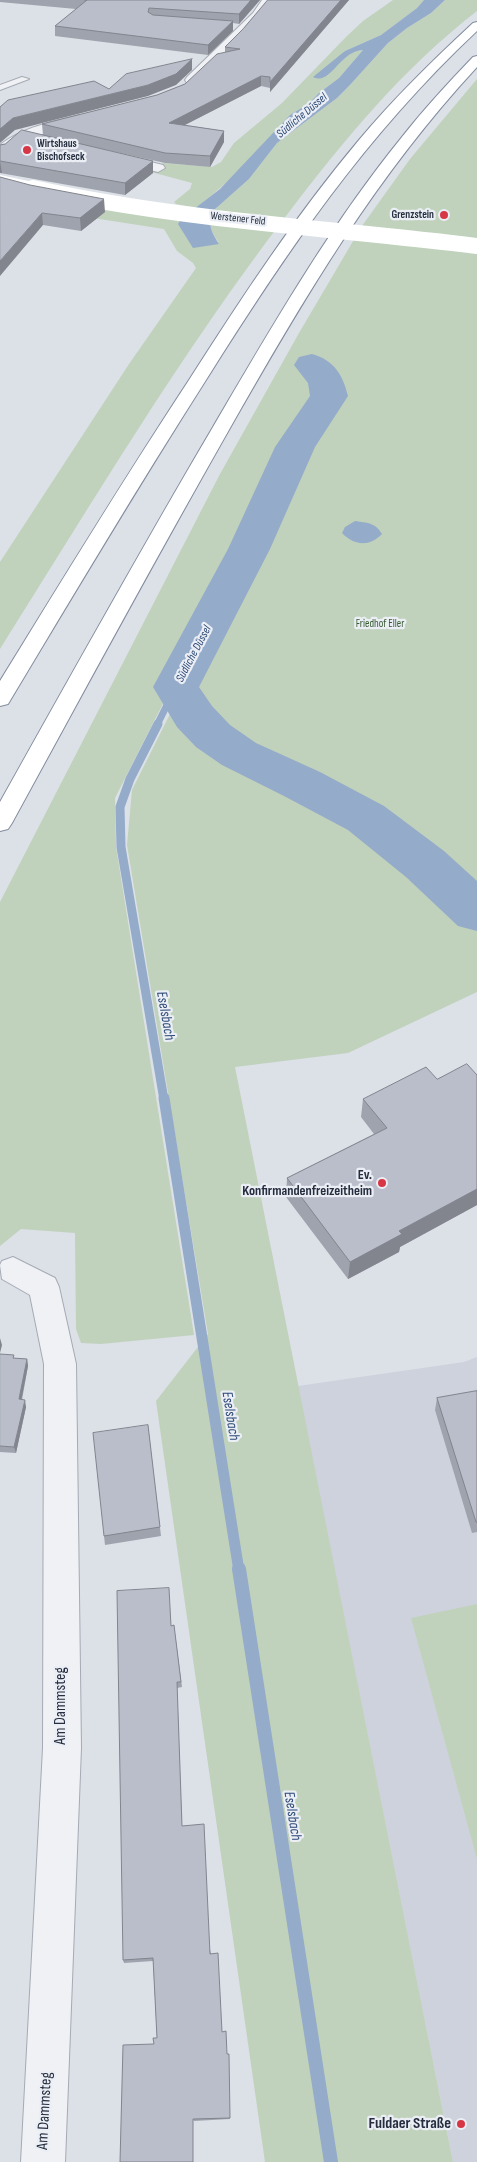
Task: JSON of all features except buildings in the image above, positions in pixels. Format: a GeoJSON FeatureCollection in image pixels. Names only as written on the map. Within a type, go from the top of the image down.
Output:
{"type":"FeatureCollection","features":[{"type":"Feature","properties":{"kind":"main road"},"geometry":{"type":"LineString","coordinates":[[0,699],[128,487],[257,285],[309,211],[356,151],[423,78],[477,25]]}},
{"type":"Feature","properties":{"kind":"main road"},"geometry":{"type":"LineString","coordinates":[[0,822],[185,490],[290,310],[354,211],[397,151],[458,79],[477,60]]}},
{"type":"Feature","properties":{"kind":"main road","name":"Werstener Feld"},"geometry":{"type":"LineString","coordinates":[[0,181],[78,198],[147,209],[477,246]]}},
{"type":"Feature","properties":{"kind":"street"},"geometry":{"type":"LineString","coordinates":[[181,90],[268,0]]}},
{"type":"Feature","properties":{"kind":"street"},"geometry":{"type":"LineString","coordinates":[[0,152],[21,135],[88,117]]}},
{"type":"Feature","properties":{"kind":"street"},"geometry":{"type":"LineString","coordinates":[[7,130],[47,142]]}},
{"type":"Feature","properties":{"kind":"street"},"geometry":{"type":"LineString","coordinates":[[105,156],[158,168]]}},
{"type":"Feature","properties":{"kind":"street","name":"Am Dammsteg"},"geometry":{"type":"LineString","coordinates":[[13,1270],[44,1287],[60,1364],[62,1748],[43,2162]]}},
{"type":"Feature","properties":{"kind":"lane"},"geometry":{"type":"LineString","coordinates":[[0,88],[25,79]]}},
{"type":"Feature","properties":{"kind":"shaded area"},"geometry":{"type":"Polygon","coordinates":[[[477,1357],[477,2162],[453,2162],[298,1386],[464,1362],[477,1357]]]}},
{"type":"Feature","properties":{"kind":"green space"},"geometry":{"type":"Polygon","coordinates":[[[393,0],[424,0],[417,8],[381,35],[345,51],[325,79],[346,56],[363,50],[339,78],[308,104],[290,115],[237,173],[197,208],[174,202],[190,189],[192,183],[151,172],[163,163],[212,167],[221,162],[234,143],[282,103],[346,37],[363,21],[393,0]]]}},
{"type":"Feature","properties":{"kind":"green space"},"geometry":{"type":"Polygon","coordinates":[[[445,0],[477,0],[477,11],[424,57],[375,107],[329,160],[247,268],[103,484],[0,649],[0,562],[129,364],[196,268],[193,263],[177,251],[164,229],[93,218],[0,187],[181,219],[219,243],[210,223],[214,210],[249,179],[277,143],[337,98],[388,43],[431,13],[445,0]]]}},
{"type":"Feature","properties":{"kind":"green space","name":"Friedhof Eller"},"geometry":{"type":"Polygon","coordinates":[[[477,79],[477,992],[348,1053],[235,1067],[453,2162],[265,2162],[156,1401],[208,1334],[127,845],[132,790],[305,444],[337,392],[318,362],[310,364],[323,389],[115,798],[116,847],[194,1335],[101,1344],[81,1343],[76,1329],[75,1233],[21,1229],[0,1246],[0,902],[220,474],[299,333],[362,226],[410,159],[477,79]]]}},
{"type":"Feature","properties":{"kind":"green space"},"geometry":{"type":"Polygon","coordinates":[[[477,1604],[477,1859],[411,1618],[477,1604]]]}},
{"type":"Feature","properties":{"kind":"water"},"geometry":{"type":"Polygon","coordinates":[[[424,0],[445,0],[431,13],[388,43],[337,98],[277,143],[249,179],[214,210],[210,223],[219,244],[193,248],[178,224],[181,219],[220,189],[290,115],[308,104],[339,78],[363,50],[348,56],[325,77],[313,77],[345,51],[381,35],[417,8],[424,0]]]}},
{"type":"Feature","properties":{"kind":"water"},"geometry":{"type":"Polygon","coordinates":[[[355,521],[374,525],[382,534],[367,543],[352,540],[342,533],[345,527],[355,521]]]}},
{"type":"Feature","properties":{"kind":"waterway","name":"Südliche Düssel"},"geometry":{"type":"LineString","coordinates":[[312,365],[326,381],[329,396],[295,447],[249,549],[176,687],[194,716],[213,736],[239,754],[302,784],[366,818],[425,864],[477,912]]}},
{"type":"Feature","properties":{"kind":"waterway","name":"Eselsbach"},"geometry":{"type":"LineString","coordinates":[[157,725],[176,687]]}},
{"type":"Feature","properties":{"kind":"waterway","name":"Eselsbach"},"geometry":{"type":"LineString","coordinates":[[158,724],[130,779],[120,807],[121,847],[164,1100]]}},
{"type":"Feature","properties":{"kind":"waterway","name":"Eselsbach"},"geometry":{"type":"LineString","coordinates":[[164,1098],[239,1571]]}},
{"type":"Feature","properties":{"kind":"waterway","name":"Eselsbach"},"geometry":{"type":"LineString","coordinates":[[239,1569],[331,2162]]}},
{"type":"Feature","properties":{"kind":"place","name":"Wirtshaus Bischofseck"},"geometry":{"type":"Point","coordinates":[27,150]}},
{"type":"Feature","properties":{"kind":"place","name":"Grenzstein"},"geometry":{"type":"Point","coordinates":[444,215]}},
{"type":"Feature","properties":{"kind":"place","name":"Ev. Konfirmandenfreizeitheim"},"geometry":{"type":"Point","coordinates":[382,1183]}},
{"type":"Feature","properties":{"kind":"place","name":"Fuldaer Straße"},"geometry":{"type":"Point","coordinates":[461,2124]}}]}
